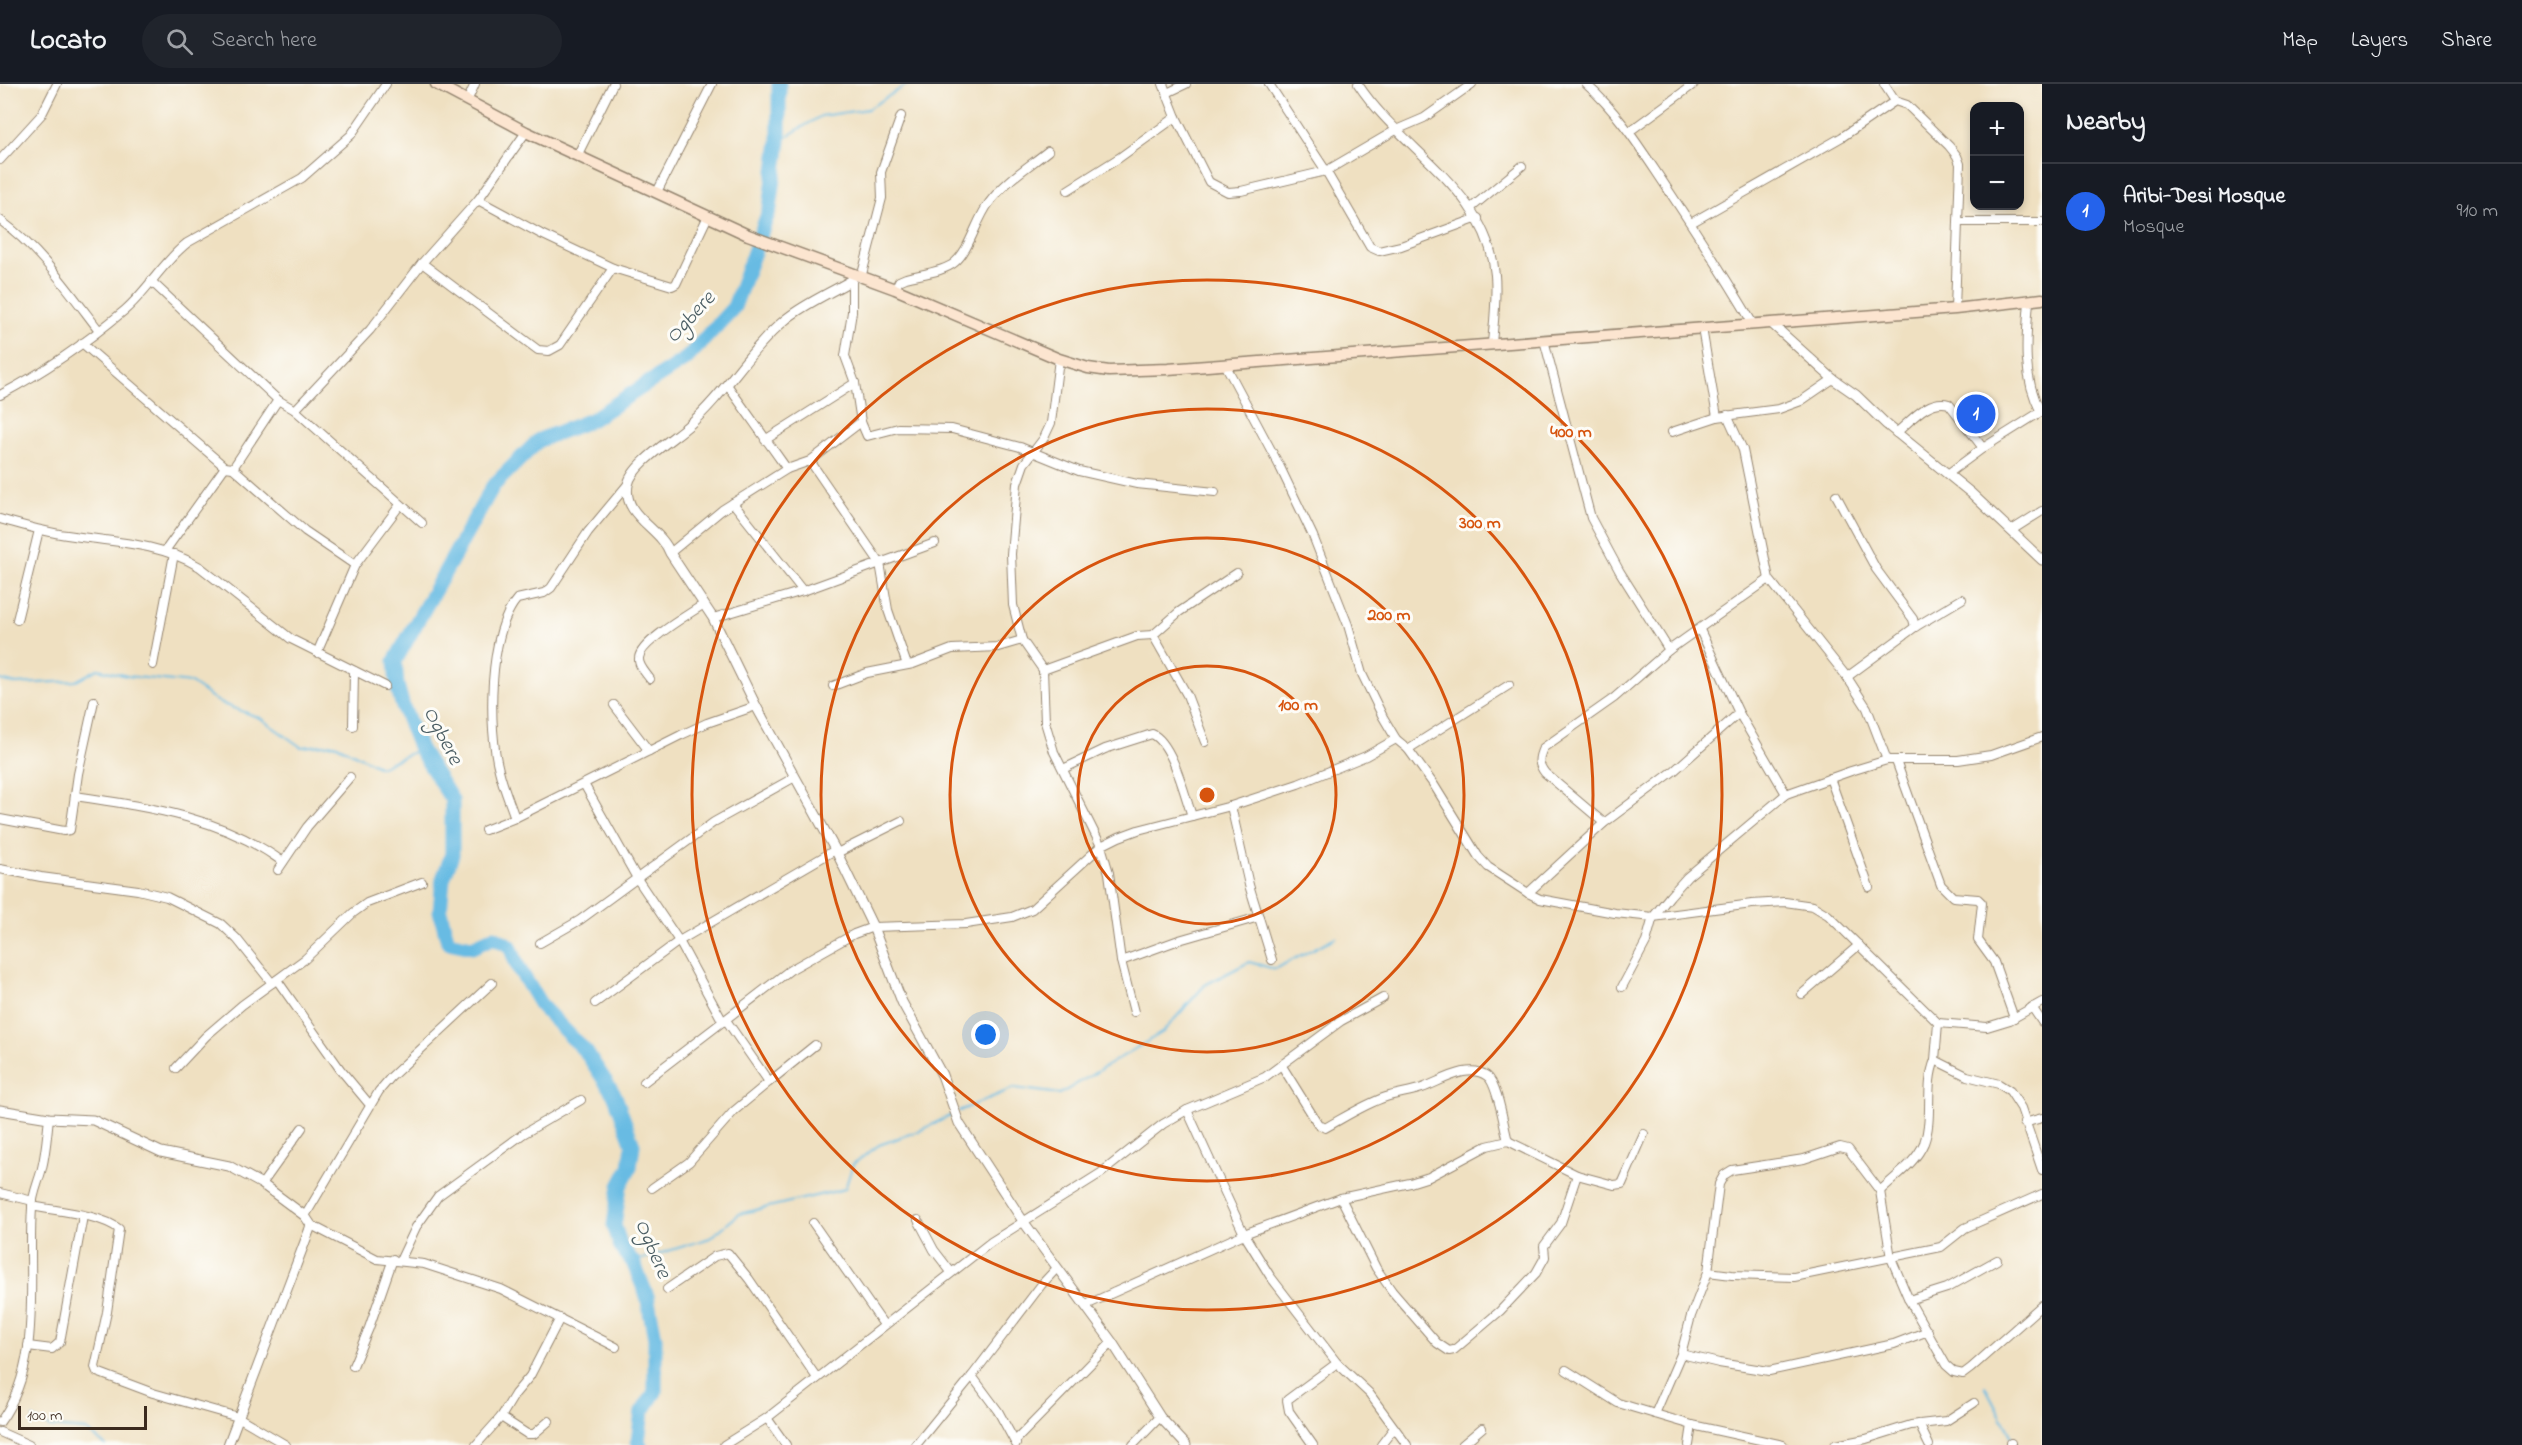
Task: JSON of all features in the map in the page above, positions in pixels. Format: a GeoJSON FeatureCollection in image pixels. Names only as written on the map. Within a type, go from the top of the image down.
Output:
{"type":"FeatureCollection","features":[{"type":"Feature","properties":{"kind":"main road"},"geometry":{"type":"LineString","coordinates":[[436,84],[468,99],[526,132],[783,250],[856,278],[895,289],[1059,358],[1088,368],[1109,371],[1955,309],[2042,299]]}},
{"type":"Feature","properties":{"kind":"street"},"geometry":{"type":"LineString","coordinates":[[0,159],[42,114],[57,84]]}},
{"type":"Feature","properties":{"kind":"street"},"geometry":{"type":"LineString","coordinates":[[0,395],[32,377],[82,343],[124,310],[175,253],[188,243],[302,178],[340,147],[366,116],[386,84]]}},
{"type":"Feature","properties":{"kind":"street"},"geometry":{"type":"LineString","coordinates":[[468,99],[475,84]]}},
{"type":"Feature","properties":{"kind":"street"},"geometry":{"type":"LineString","coordinates":[[578,154],[613,84]]}},
{"type":"Feature","properties":{"kind":"street"},"geometry":{"type":"LineString","coordinates":[[657,192],[712,84]]}},
{"type":"Feature","properties":{"kind":"street"},"geometry":{"type":"LineString","coordinates":[[1163,84],[1176,117],[1209,182],[1228,192],[1326,171],[1396,130],[1424,118],[1472,84]]}},
{"type":"Feature","properties":{"kind":"street"},"geometry":{"type":"LineString","coordinates":[[1167,93],[1186,84]]}},
{"type":"Feature","properties":{"kind":"street"},"geometry":{"type":"LineString","coordinates":[[1269,84],[1326,171],[1370,247],[1379,251],[1401,246],[1478,218]]}},
{"type":"Feature","properties":{"kind":"street"},"geometry":{"type":"LineString","coordinates":[[1358,84],[1396,130],[1447,181],[1478,218],[1488,243],[1495,273],[1496,298],[1492,344]]}},
{"type":"Feature","properties":{"kind":"street"},"geometry":{"type":"LineString","coordinates":[[1459,84],[1465,90]]}},
{"type":"Feature","properties":{"kind":"street"},"geometry":{"type":"LineString","coordinates":[[1586,84],[1630,131],[1691,223],[1753,324]]}},
{"type":"Feature","properties":{"kind":"street"},"geometry":{"type":"LineString","coordinates":[[1630,131],[1694,84]]}},
{"type":"Feature","properties":{"kind":"street"},"geometry":{"type":"LineString","coordinates":[[1884,84],[1895,101],[1907,105],[1957,156],[1960,164],[1955,309]]}},
{"type":"Feature","properties":{"kind":"street"},"geometry":{"type":"LineString","coordinates":[[1691,223],[1842,137],[1895,101]]}},
{"type":"Feature","properties":{"kind":"street"},"geometry":{"type":"LineString","coordinates":[[901,116],[881,172],[882,198],[856,278],[845,356],[855,383],[861,422],[867,436],[898,428],[951,429],[1033,452],[1079,471],[1137,484],[1215,492]]}},
{"type":"Feature","properties":{"kind":"street"},"geometry":{"type":"LineString","coordinates":[[1068,190],[1119,158],[1176,117]]}},
{"type":"Feature","properties":{"kind":"street"},"geometry":{"type":"LineString","coordinates":[[295,411],[370,330],[422,263],[478,200],[526,132]]}},
{"type":"Feature","properties":{"kind":"street"},"geometry":{"type":"LineString","coordinates":[[895,289],[899,281],[953,264],[961,256],[978,219],[1005,184],[1048,151]]}},
{"type":"Feature","properties":{"kind":"street"},"geometry":{"type":"LineString","coordinates":[[1471,208],[1522,166]]}},
{"type":"Feature","properties":{"kind":"street"},"geometry":{"type":"LineString","coordinates":[[478,200],[540,234],[612,268],[674,286],[708,216]]}},
{"type":"Feature","properties":{"kind":"street"},"geometry":{"type":"LineString","coordinates":[[0,220],[56,274],[98,329]]}},
{"type":"Feature","properties":{"kind":"street"},"geometry":{"type":"LineString","coordinates":[[1959,222],[2042,222]]}},
{"type":"Feature","properties":{"kind":"street"},"geometry":{"type":"LineString","coordinates":[[422,263],[538,350],[549,351],[560,345],[612,268]]}},
{"type":"Feature","properties":{"kind":"street"},"geometry":{"type":"LineString","coordinates":[[515,819],[499,770],[493,720],[493,675],[502,630],[517,599],[544,593],[551,588],[588,532],[628,484],[637,468],[699,417],[728,386],[753,351],[786,319],[856,278]]}},
{"type":"Feature","properties":{"kind":"street"},"geometry":{"type":"LineString","coordinates":[[151,281],[278,400],[295,411],[422,523]]}},
{"type":"Feature","properties":{"kind":"street"},"geometry":{"type":"LineString","coordinates":[[1949,473],[1983,448],[2042,412],[2034,398],[2028,378],[2026,336],[2029,301]]}},
{"type":"Feature","properties":{"kind":"street"},"geometry":{"type":"LineString","coordinates":[[1771,323],[1833,379],[1856,395],[1896,433],[1949,473],[2042,560]]}},
{"type":"Feature","properties":{"kind":"street"},"geometry":{"type":"LineString","coordinates":[[1702,328],[1717,417]]}},
{"type":"Feature","properties":{"kind":"street"},"geometry":{"type":"LineString","coordinates":[[1544,340],[1591,518],[1620,572],[1669,650]]}},
{"type":"Feature","properties":{"kind":"street"},"geometry":{"type":"LineString","coordinates":[[82,343],[305,531],[355,565]]}},
{"type":"Feature","properties":{"kind":"street"},"geometry":{"type":"LineString","coordinates":[[1059,358],[1052,423],[1023,464],[1017,484],[1011,554],[1012,605],[1022,640],[1043,670],[1045,722],[1054,752],[1090,829],[1101,846],[1109,873],[1121,962],[1134,1012]]}},
{"type":"Feature","properties":{"kind":"street"},"geometry":{"type":"LineString","coordinates":[[1225,364],[1279,465],[1313,536],[1348,625],[1362,674],[1383,717],[1396,739],[1407,749],[1457,819],[1478,856],[1488,867],[1528,893],[1552,902],[1653,917],[1752,904],[1799,902],[1813,906],[1828,915],[1938,1023],[1987,1027],[2014,1018],[2042,1002]]}},
{"type":"Feature","properties":{"kind":"street"},"geometry":{"type":"LineString","coordinates":[[1672,432],[1717,417],[1779,409],[1802,400],[1833,379]]}},
{"type":"Feature","properties":{"kind":"street"},"geometry":{"type":"LineString","coordinates":[[765,440],[855,383]]}},
{"type":"Feature","properties":{"kind":"street"},"geometry":{"type":"LineString","coordinates":[[728,386],[787,469]]}},
{"type":"Feature","properties":{"kind":"street"},"geometry":{"type":"LineString","coordinates":[[153,664],[170,552],[278,400]]}},
{"type":"Feature","properties":{"kind":"street"},"geometry":{"type":"LineString","coordinates":[[1896,433],[1931,405],[1942,402],[1949,404],[1983,448]]}},
{"type":"Feature","properties":{"kind":"street"},"geometry":{"type":"LineString","coordinates":[[1727,415],[1743,450],[1769,579],[1847,677],[1867,708],[1887,760]]}},
{"type":"Feature","properties":{"kind":"street"},"geometry":{"type":"LineString","coordinates":[[670,553],[733,503],[787,469],[810,461],[861,422]]}},
{"type":"Feature","properties":{"kind":"street"},"geometry":{"type":"LineString","coordinates":[[810,461],[879,563],[888,610],[907,665]]}},
{"type":"Feature","properties":{"kind":"street"},"geometry":{"type":"LineString","coordinates":[[628,484],[627,494],[631,505],[667,544],[670,553],[713,618],[756,706],[836,851],[873,927],[902,1002],[942,1075],[959,1124],[1023,1221],[1112,1342],[1160,1417],[1186,1445]]}},
{"type":"Feature","properties":{"kind":"street"},"geometry":{"type":"LineString","coordinates":[[1836,495],[1876,569],[1913,619],[1915,627]]}},
{"type":"Feature","properties":{"kind":"street"},"geometry":{"type":"LineString","coordinates":[[733,503],[803,591]]}},
{"type":"Feature","properties":{"kind":"street"},"geometry":{"type":"LineString","coordinates":[[317,653],[355,565],[400,505]]}},
{"type":"Feature","properties":{"kind":"street"},"geometry":{"type":"LineString","coordinates":[[2012,530],[2042,511]]}},
{"type":"Feature","properties":{"kind":"street"},"geometry":{"type":"LineString","coordinates":[[0,519],[39,530],[170,552],[200,567],[277,630],[317,653],[385,686]]}},
{"type":"Feature","properties":{"kind":"street"},"geometry":{"type":"LineString","coordinates":[[17,620],[39,530]]}},
{"type":"Feature","properties":{"kind":"street"},"geometry":{"type":"LineString","coordinates":[[713,618],[803,591],[935,543]]}},
{"type":"Feature","properties":{"kind":"street"},"geometry":{"type":"LineString","coordinates":[[1043,670],[1137,636],[1153,635],[1179,612],[1237,573]]}},
{"type":"Feature","properties":{"kind":"street"},"geometry":{"type":"LineString","coordinates":[[1604,823],[1539,766],[1538,759],[1543,748],[1614,698],[1669,650],[1769,579]]}},
{"type":"Feature","properties":{"kind":"street"},"geometry":{"type":"LineString","coordinates":[[1847,677],[1915,627],[1962,599]]}},
{"type":"Feature","properties":{"kind":"street"},"geometry":{"type":"LineString","coordinates":[[650,679],[640,666],[639,657],[642,651],[662,632],[704,604]]}},
{"type":"Feature","properties":{"kind":"street"},"geometry":{"type":"LineString","coordinates":[[1700,630],[1739,713],[1786,794]]}},
{"type":"Feature","properties":{"kind":"street"},"geometry":{"type":"LineString","coordinates":[[1153,635],[1187,695],[1205,742]]}},
{"type":"Feature","properties":{"kind":"street"},"geometry":{"type":"LineString","coordinates":[[833,686],[867,673],[907,665],[951,650],[998,647],[1022,640]]}},
{"type":"Feature","properties":{"kind":"street"},"geometry":{"type":"LineString","coordinates":[[353,726],[354,671]]}},
{"type":"Feature","properties":{"kind":"street"},"geometry":{"type":"LineString","coordinates":[[1407,749],[1509,685]]}},
{"type":"Feature","properties":{"kind":"street"},"geometry":{"type":"LineString","coordinates":[[0,819],[67,832],[72,827],[75,796],[94,701]]}},
{"type":"Feature","properties":{"kind":"street"},"geometry":{"type":"LineString","coordinates":[[614,705],[649,752]]}},
{"type":"Feature","properties":{"kind":"street"},"geometry":{"type":"LineString","coordinates":[[485,830],[515,819],[707,723],[756,706]]}},
{"type":"Feature","properties":{"kind":"street"},"geometry":{"type":"LineString","coordinates":[[1528,893],[1604,823],[1675,770],[1739,713]]}},
{"type":"Feature","properties":{"kind":"street"},"geometry":{"type":"LineString","coordinates":[[1063,769],[1106,749],[1152,734],[1158,736],[1175,766],[1192,816]]}},
{"type":"Feature","properties":{"kind":"street"},"geometry":{"type":"LineString","coordinates":[[1622,987],[1646,942],[1653,917],[1687,877],[1786,794],[1887,760],[1958,760],[1991,755],[2042,737]]}},
{"type":"Feature","properties":{"kind":"street"},"geometry":{"type":"LineString","coordinates":[[644,1082],[790,970],[854,934],[873,927],[899,928],[966,924],[1012,917],[1032,909],[1101,846],[1138,830],[1231,806],[1335,770],[1396,739]]}},
{"type":"Feature","properties":{"kind":"street"},"geometry":{"type":"LineString","coordinates":[[1896,761],[1941,885],[1953,897],[1978,899],[1982,903],[1978,940],[1994,962],[2014,1018]]}},
{"type":"Feature","properties":{"kind":"street"},"geometry":{"type":"LineString","coordinates":[[278,870],[307,827],[350,777]]}},
{"type":"Feature","properties":{"kind":"street"},"geometry":{"type":"LineString","coordinates":[[540,943],[580,921],[638,880],[693,836],[795,777]]}},
{"type":"Feature","properties":{"kind":"street"},"geometry":{"type":"LineString","coordinates":[[1830,778],[1869,888]]}},
{"type":"Feature","properties":{"kind":"street"},"geometry":{"type":"LineString","coordinates":[[584,784],[638,880],[679,941],[724,1021],[769,1082]]}},
{"type":"Feature","properties":{"kind":"street"},"geometry":{"type":"LineString","coordinates":[[75,796],[175,812],[220,827],[244,838],[283,862]]}},
{"type":"Feature","properties":{"kind":"street"},"geometry":{"type":"LineString","coordinates":[[1231,806],[1272,960]]}},
{"type":"Feature","properties":{"kind":"street"},"geometry":{"type":"LineString","coordinates":[[595,1004],[679,941],[836,851],[901,821]]}},
{"type":"Feature","properties":{"kind":"street"},"geometry":{"type":"LineString","coordinates":[[0,869],[138,890],[167,897],[221,924],[274,982],[340,1070],[370,1105]]}},
{"type":"Feature","properties":{"kind":"street"},"geometry":{"type":"LineString","coordinates":[[176,1068],[206,1036],[314,952],[353,913],[374,900],[422,882]]}},
{"type":"Feature","properties":{"kind":"street"},"geometry":{"type":"LineString","coordinates":[[1121,962],[1179,940],[1259,917]]}},
{"type":"Feature","properties":{"kind":"street"},"geometry":{"type":"LineString","coordinates":[[1802,994],[1859,945]]}},
{"type":"Feature","properties":{"kind":"street"},"geometry":{"type":"LineString","coordinates":[[228,1445],[280,1312],[308,1220],[370,1105],[391,1077],[492,983]]}},
{"type":"Feature","properties":{"kind":"street"},"geometry":{"type":"LineString","coordinates":[[724,1445],[767,1418],[951,1272],[1023,1221],[1101,1173],[1162,1124],[1187,1110],[1264,1077],[1341,1021],[1383,998]]}},
{"type":"Feature","properties":{"kind":"street"},"geometry":{"type":"LineString","coordinates":[[2032,1007],[2042,1022]]}},
{"type":"Feature","properties":{"kind":"street"},"geometry":{"type":"LineString","coordinates":[[1880,1191],[1913,1161],[1923,1144],[1926,1133],[1929,1077],[1935,1060],[1938,1023]]}},
{"type":"Feature","properties":{"kind":"street"},"geometry":{"type":"LineString","coordinates":[[652,1188],[689,1162],[734,1111],[815,1045]]}},
{"type":"Feature","properties":{"kind":"street"},"geometry":{"type":"LineString","coordinates":[[1935,1060],[1967,1076],[2000,1084],[2010,1091],[2021,1108],[2024,1123],[2042,1170]]}},
{"type":"Feature","properties":{"kind":"street"},"geometry":{"type":"LineString","coordinates":[[1282,1066],[1318,1125],[1325,1128],[1387,1096],[1421,1089],[1464,1072],[1478,1073],[1488,1077],[1494,1085],[1508,1141]]}},
{"type":"Feature","properties":{"kind":"street"},"geometry":{"type":"LineString","coordinates":[[353,1366],[397,1260],[416,1227],[438,1196],[523,1134],[580,1100]]}},
{"type":"Feature","properties":{"kind":"street"},"geometry":{"type":"LineString","coordinates":[[0,1110],[49,1118],[93,1120],[161,1152],[228,1166],[262,1184],[308,1220],[377,1259],[424,1264],[501,1289],[616,1347]]}},
{"type":"Feature","properties":{"kind":"street"},"geometry":{"type":"LineString","coordinates":[[1187,1110],[1244,1234],[1270,1276],[1337,1363],[1369,1393],[1407,1445]]}},
{"type":"Feature","properties":{"kind":"street"},"geometry":{"type":"LineString","coordinates":[[0,1422],[13,1404],[28,1346],[32,1272],[32,1204],[44,1159],[49,1118]]}},
{"type":"Feature","properties":{"kind":"street"},"geometry":{"type":"LineString","coordinates":[[2024,1123],[2042,1118]]}},
{"type":"Feature","properties":{"kind":"street"},"geometry":{"type":"LineString","coordinates":[[262,1184],[302,1128]]}},
{"type":"Feature","properties":{"kind":"street"},"geometry":{"type":"LineString","coordinates":[[1086,1305],[1244,1234],[1341,1198],[1429,1177],[1487,1146],[1508,1141],[1577,1175],[1614,1185],[1622,1184],[1644,1134]]}},
{"type":"Feature","properties":{"kind":"street"},"geometry":{"type":"LineString","coordinates":[[1655,1414],[1681,1354],[1691,1316],[1708,1272],[1719,1184],[1725,1174],[1732,1170],[1804,1159],[1845,1146],[1880,1191],[1891,1258],[1909,1300],[1946,1365],[1954,1372],[1963,1374],[1971,1368],[2042,1305]]}},
{"type":"Feature","properties":{"kind":"street"},"geometry":{"type":"LineString","coordinates":[[1341,1198],[1376,1268],[1437,1343],[1449,1351],[1454,1350],[1500,1311],[1536,1273],[1545,1257],[1544,1246],[1561,1223],[1577,1175]]}},
{"type":"Feature","properties":{"kind":"street"},"geometry":{"type":"LineString","coordinates":[[0,1193],[32,1204],[113,1225],[119,1229],[120,1235],[107,1312],[95,1367],[97,1372],[153,1393],[238,1417],[286,1445]]}},
{"type":"Feature","properties":{"kind":"street"},"geometry":{"type":"LineString","coordinates":[[1708,1272],[1794,1277],[1891,1258],[1941,1246],[1965,1228],[2042,1194]]}},
{"type":"Feature","properties":{"kind":"street"},"geometry":{"type":"LineString","coordinates":[[28,1346],[52,1349],[60,1342],[83,1216]]}},
{"type":"Feature","properties":{"kind":"street"},"geometry":{"type":"LineString","coordinates":[[918,1220],[934,1250],[951,1272]]}},
{"type":"Feature","properties":{"kind":"street"},"geometry":{"type":"LineString","coordinates":[[813,1223],[884,1324]]}},
{"type":"Feature","properties":{"kind":"street"},"geometry":{"type":"LineString","coordinates":[[667,1289],[715,1256],[728,1253],[749,1279],[817,1378]]}},
{"type":"Feature","properties":{"kind":"street"},"geometry":{"type":"LineString","coordinates":[[1909,1300],[1947,1288],[1997,1260]]}},
{"type":"Feature","properties":{"kind":"street"},"geometry":{"type":"LineString","coordinates":[[916,1445],[1057,1268]]}},
{"type":"Feature","properties":{"kind":"street"},"geometry":{"type":"LineString","coordinates":[[477,1445],[501,1417],[515,1394],[530,1376],[560,1318]]}},
{"type":"Feature","properties":{"kind":"street"},"geometry":{"type":"LineString","coordinates":[[1681,1354],[1719,1364],[1769,1371],[1894,1344],[1928,1331]]}},
{"type":"Feature","properties":{"kind":"street"},"geometry":{"type":"LineString","coordinates":[[972,1376],[998,1411],[1016,1443],[1112,1342]]}},
{"type":"Feature","properties":{"kind":"street"},"geometry":{"type":"LineString","coordinates":[[1313,1445],[1289,1411],[1287,1400],[1337,1363]]}},
{"type":"Feature","properties":{"kind":"street"},"geometry":{"type":"LineString","coordinates":[[1566,1370],[1618,1403],[1692,1425],[1782,1445]]}},
{"type":"Feature","properties":{"kind":"street"},"geometry":{"type":"LineString","coordinates":[[1835,1445],[1919,1424],[1946,1421],[1974,1403]]}},
{"type":"Feature","properties":{"kind":"street"},"geometry":{"type":"LineString","coordinates":[[501,1417],[527,1434],[534,1434],[549,1421]]}},
{"type":"Feature","properties":{"kind":"street"},"geometry":{"type":"LineString","coordinates":[[1133,1445],[1160,1417]]}},
{"type":"Feature","properties":{"kind":"street"},"geometry":{"type":"LineString","coordinates":[[767,1418],[786,1445]]}},
{"type":"Feature","properties":{"kind":"street"},"geometry":{"type":"LineString","coordinates":[[1919,1424],[1929,1445]]}},
{"type":"Feature","properties":{"kind":"street"},"geometry":{"type":"LineString","coordinates":[[1689,1445],[1692,1425]]}},
{"type":"Feature","properties":{"kind":"street"},"geometry":{"type":"LineString","coordinates":[[1381,1445],[1394,1428]]}},
{"type":"Feature","properties":{"kind":"street"},"geometry":{"type":"LineString","coordinates":[[1462,1445],[1482,1428]]}},
{"type":"Feature","properties":{"kind":"street"},"geometry":{"type":"LineString","coordinates":[[0,1432],[29,1445]]}},
{"type":"Feature","properties":{"kind":"waterway","name":"Ogbere"},"geometry":{"type":"LineString","coordinates":[[640,1445],[638,1441],[642,1412],[655,1392],[655,1338],[647,1296],[633,1262],[621,1247],[614,1225],[620,1186],[630,1167],[633,1145],[615,1096],[586,1052],[542,1007],[518,967],[510,946],[494,937],[472,947],[448,942],[440,911],[443,879],[452,855],[452,800],[420,749],[403,707],[397,685],[395,661],[493,486],[539,440],[591,420],[687,358],[734,307],[770,208],[779,141],[779,84]]}},
{"type":"Feature","properties":{"kind":"waterway"},"geometry":{"type":"LineString","coordinates":[[779,141],[821,116],[868,109],[908,84]]}},
{"type":"Feature","properties":{"kind":"waterway"},"geometry":{"type":"LineString","coordinates":[[0,680],[16,684],[76,681],[98,669],[127,676],[191,683],[220,703],[260,718],[301,747],[335,744],[380,767],[420,749]]}},
{"type":"Feature","properties":{"kind":"waterway"},"geometry":{"type":"LineString","coordinates":[[959,1111],[1014,1088],[1060,1094],[1163,1032],[1205,985],[1249,962],[1275,969],[1336,937]]}},
{"type":"Feature","properties":{"kind":"waterway"},"geometry":{"type":"LineString","coordinates":[[633,1262],[710,1238],[739,1214],[845,1189],[853,1164],[879,1145],[921,1130],[954,1114]]}},
{"type":"Feature","properties":{"kind":"waterway"},"geometry":{"type":"LineString","coordinates":[[1985,1386],[2016,1445]]}},
{"type":"Feature","properties":{"kind":"waterway"},"geometry":{"type":"LineString","coordinates":[[33,1418],[49,1427],[86,1430],[105,1445]]}},
{"type":"Feature","properties":{"kind":"place","name":"Aribi-Desi Mosque"},"geometry":{"type":"Point","coordinates":[1976,414]}}]}
